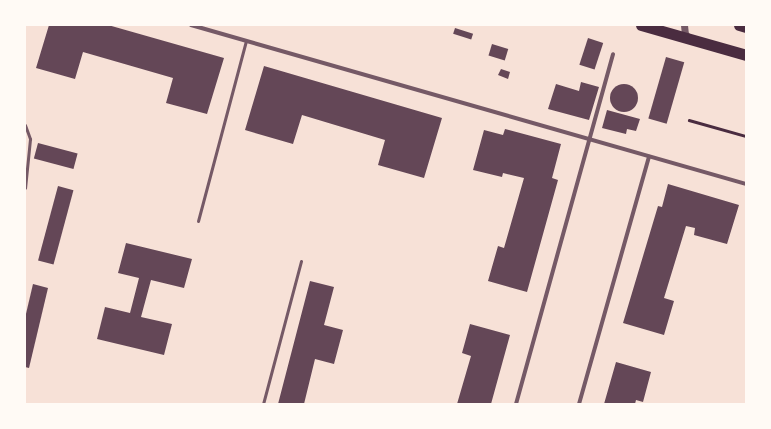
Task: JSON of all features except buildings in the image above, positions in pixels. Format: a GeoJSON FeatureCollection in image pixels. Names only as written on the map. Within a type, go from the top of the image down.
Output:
{"type":"FeatureCollection","features":[{"type":"Feature","properties":{"kind":"highway"},"geometry":{"type":"LineString","coordinates":[[740,25],[746,27]]}},
{"type":"Feature","properties":{"kind":"highway"},"geometry":{"type":"LineString","coordinates":[[646,26],[746,55]]}},
{"type":"Feature","properties":{"kind":"street"},"geometry":{"type":"LineString","coordinates":[[191,25],[746,184]]}},
{"type":"Feature","properties":{"kind":"street"},"geometry":{"type":"LineString","coordinates":[[684,25],[685,34],[690,39]]}},
{"type":"Feature","properties":{"kind":"street"},"geometry":{"type":"LineString","coordinates":[[516,404],[614,54]]}},
{"type":"Feature","properties":{"kind":"street"},"geometry":{"type":"LineString","coordinates":[[579,404],[650,157]]}},
{"type":"Feature","properties":{"kind":"lane"},"geometry":{"type":"LineString","coordinates":[[198,220],[246,41]]}},
{"type":"Feature","properties":{"kind":"lane"},"geometry":{"type":"LineString","coordinates":[[25,125],[30,139],[25,188]]}},
{"type":"Feature","properties":{"kind":"lane"},"geometry":{"type":"LineString","coordinates":[[263,404],[301,261]]}},
{"type":"Feature","properties":{"kind":"path"},"geometry":{"type":"LineString","coordinates":[[321,25],[332,25]]}},
{"type":"Feature","properties":{"kind":"path"},"geometry":{"type":"LineString","coordinates":[[689,120],[746,136]]}}]}
